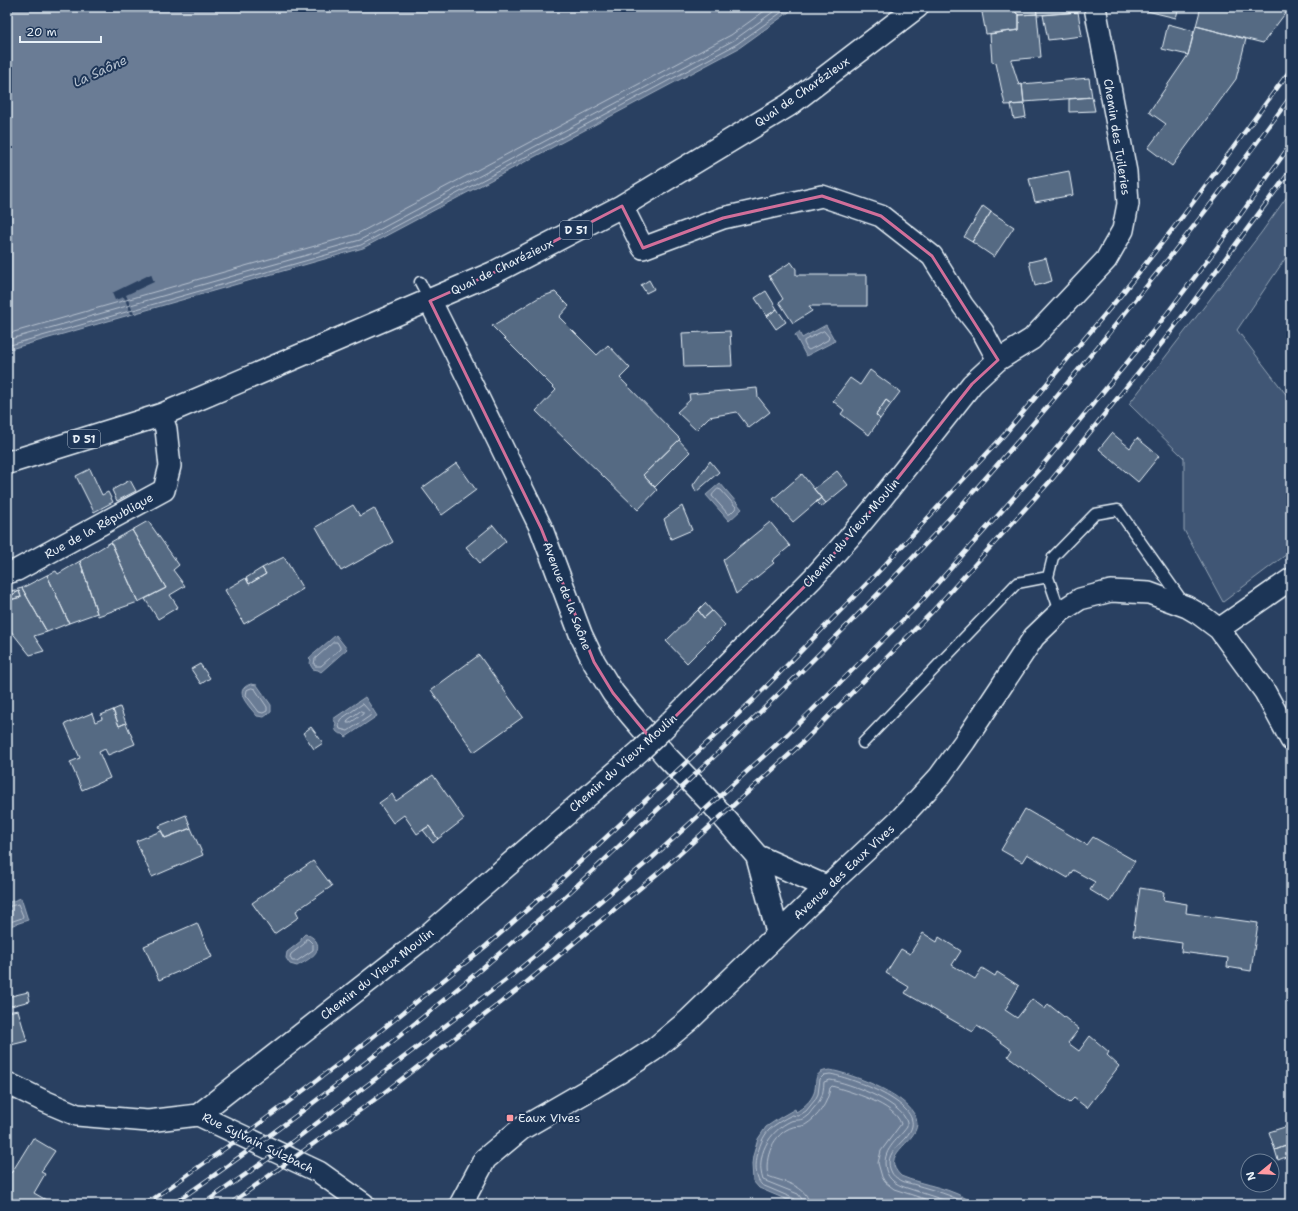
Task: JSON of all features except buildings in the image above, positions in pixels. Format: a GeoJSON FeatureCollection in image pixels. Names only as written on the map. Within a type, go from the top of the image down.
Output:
{"type":"FeatureCollection","features":[{"type":"Feature","properties":{"kind":"main road","name":"Quai de Charézieux"},"geometry":{"type":"LineString","coordinates":[[161,415],[493,273],[622,206],[789,104],[917,7]]}},
{"type":"Feature","properties":{"kind":"main road","name":"Avenue de la Saône"},"geometry":{"type":"LineString","coordinates":[[430,301],[541,528],[581,635],[594,662],[613,693],[666,756],[715,807],[757,856],[827,887]]}},
{"type":"Feature","properties":{"kind":"main road","name":"D 51"},"geometry":{"type":"LineString","coordinates":[[7,463],[161,415]]}},
{"type":"Feature","properties":{"kind":"main road","name":"Avenue de la Saône"},"geometry":{"type":"LineString","coordinates":[[757,856],[778,934]]}},
{"type":"Feature","properties":{"kind":"main road","name":"Avenue des Eaux Vives"},"geometry":{"type":"LineString","coordinates":[[461,1204],[485,1159],[521,1129],[618,1073],[652,1050],[689,1020],[827,887]]}},
{"type":"Feature","properties":{"kind":"street","name":"Chemin des Tuileries"},"geometry":{"type":"LineString","coordinates":[[998,360],[1032,339],[1037,334],[1106,260],[1122,230],[1128,204],[1126,172],[1095,7]]}},
{"type":"Feature","properties":{"kind":"street"},"geometry":{"type":"LineString","coordinates":[[622,206],[643,248],[723,218],[822,196],[881,216],[932,256],[963,306],[983,332],[998,360]]}},
{"type":"Feature","properties":{"kind":"street","name":"Chemin du Vieux Moulin"},"geometry":{"type":"LineString","coordinates":[[198,1114],[424,938],[640,751],[813,578],[882,498],[972,384],[998,360]]}},
{"type":"Feature","properties":{"kind":"street","name":"Rue de la République"},"geometry":{"type":"LineString","coordinates":[[7,573],[24,566],[164,490],[170,466],[166,429],[161,415]]}},
{"type":"Feature","properties":{"kind":"street"},"geometry":{"type":"LineString","coordinates":[[1291,579],[1218,629],[1265,692],[1291,740]]}},
{"type":"Feature","properties":{"kind":"street","name":"Avenue des Eaux Vives"},"geometry":{"type":"LineString","coordinates":[[827,887],[901,818],[939,777],[966,741],[1034,637],[1060,612],[1080,600],[1111,591],[1149,593],[1187,607],[1218,629]]}},
{"type":"Feature","properties":{"kind":"street","name":"Rue Sylvain Sulzbach"},"geometry":{"type":"LineString","coordinates":[[7,1083],[77,1115],[148,1121],[198,1114],[319,1172],[364,1204]]}},
{"type":"Feature","properties":{"kind":"lane"},"geometry":{"type":"LineString","coordinates":[[420,282],[430,301]]}},
{"type":"Feature","properties":{"kind":"lane"},"geometry":{"type":"LineString","coordinates":[[1060,612],[1048,577],[1053,557],[1094,514],[1118,510],[1187,607]]}},
{"type":"Feature","properties":{"kind":"lane"},"geometry":{"type":"LineString","coordinates":[[863,743],[1017,583],[1048,577]]}},
{"type":"Feature","properties":{"kind":"highlighted area"},"geometry":{"type":"Polygon","coordinates":[[[822,196],[881,216],[932,256],[998,360],[972,384],[882,498],[813,578],[652,740],[613,693],[594,662],[541,528],[430,301],[493,273],[622,206],[643,248],[723,218],[822,196]]]}},
{"type":"Feature","properties":{"kind":"shaded area"},"geometry":{"type":"Polygon","coordinates":[[[1291,191],[1291,250],[1237,330],[1291,401],[1291,551],[1223,602],[1184,530],[1184,458],[1129,404],[1261,233],[1291,191]]]}},
{"type":"Feature","properties":{"kind":"water","name":"La Saône"},"geometry":{"type":"Polygon","coordinates":[[[7,7],[796,7],[739,48],[363,248],[7,350],[7,7]]]}},
{"type":"Feature","properties":{"kind":"water"},"geometry":{"type":"Polygon","coordinates":[[[826,325],[835,341],[806,356],[795,335],[799,332],[802,338],[826,325]]]}},
{"type":"Feature","properties":{"kind":"water"},"geometry":{"type":"Polygon","coordinates":[[[720,483],[742,509],[729,521],[706,495],[720,483]]]}},
{"type":"Feature","properties":{"kind":"water"},"geometry":{"type":"Polygon","coordinates":[[[336,635],[347,649],[321,672],[313,669],[309,658],[336,635]]]}},
{"type":"Feature","properties":{"kind":"water"},"geometry":{"type":"Polygon","coordinates":[[[251,684],[257,685],[271,705],[271,712],[264,717],[257,716],[247,704],[242,694],[245,687],[251,684]]]}},
{"type":"Feature","properties":{"kind":"water"},"geometry":{"type":"Polygon","coordinates":[[[365,697],[377,716],[346,737],[337,732],[335,729],[336,723],[333,719],[365,697]]]}},
{"type":"Feature","properties":{"kind":"water"},"geometry":{"type":"Polygon","coordinates":[[[21,898],[28,920],[7,927],[7,903],[21,898]]]}},
{"type":"Feature","properties":{"kind":"water"},"geometry":{"type":"Polygon","coordinates":[[[305,934],[311,936],[316,941],[318,945],[315,953],[305,962],[297,966],[290,964],[286,958],[287,952],[301,941],[301,938],[305,934]]]}},
{"type":"Feature","properties":{"kind":"water"},"geometry":{"type":"Polygon","coordinates":[[[830,1070],[853,1076],[882,1088],[895,1096],[914,1114],[917,1124],[915,1131],[900,1149],[894,1161],[895,1168],[901,1176],[948,1190],[966,1198],[974,1204],[797,1204],[759,1188],[753,1181],[752,1164],[758,1139],[766,1127],[795,1109],[796,1112],[806,1104],[814,1093],[816,1078],[818,1075],[824,1071],[830,1070]]]}},
{"type":"Feature","properties":{"kind":"pier"},"geometry":{"type":"Polygon","coordinates":[[[151,274],[154,282],[126,295],[134,314],[131,314],[124,297],[115,300],[112,293],[151,274]]]}},
{"type":"Feature","properties":{"kind":"railway"},"geometry":{"type":"LineString","coordinates":[[146,1204],[251,1130],[349,1056],[486,946],[554,886],[754,699],[881,569],[1004,435],[1121,295],[1183,216],[1291,69]]}},
{"type":"Feature","properties":{"kind":"railway"},"geometry":{"type":"LineString","coordinates":[[173,1204],[323,1096],[420,1020],[515,941],[579,884],[798,675],[926,544],[1045,410],[1130,308],[1212,203],[1291,96]]}},
{"type":"Feature","properties":{"kind":"railway"},"geometry":{"type":"LineString","coordinates":[[203,1204],[288,1145],[511,976],[652,858],[788,734],[919,604],[1041,467],[1159,324],[1219,245],[1291,144]]}},
{"type":"Feature","properties":{"kind":"railway"},"geometry":{"type":"LineString","coordinates":[[230,1204],[381,1095],[521,987],[663,869],[801,744],[930,614],[1053,478],[1170,333],[1291,170]]}},
{"type":"Feature","properties":{"kind":"place","name":"Eaux Vives"},"geometry":{"type":"Point","coordinates":[510,1118]}}]}
